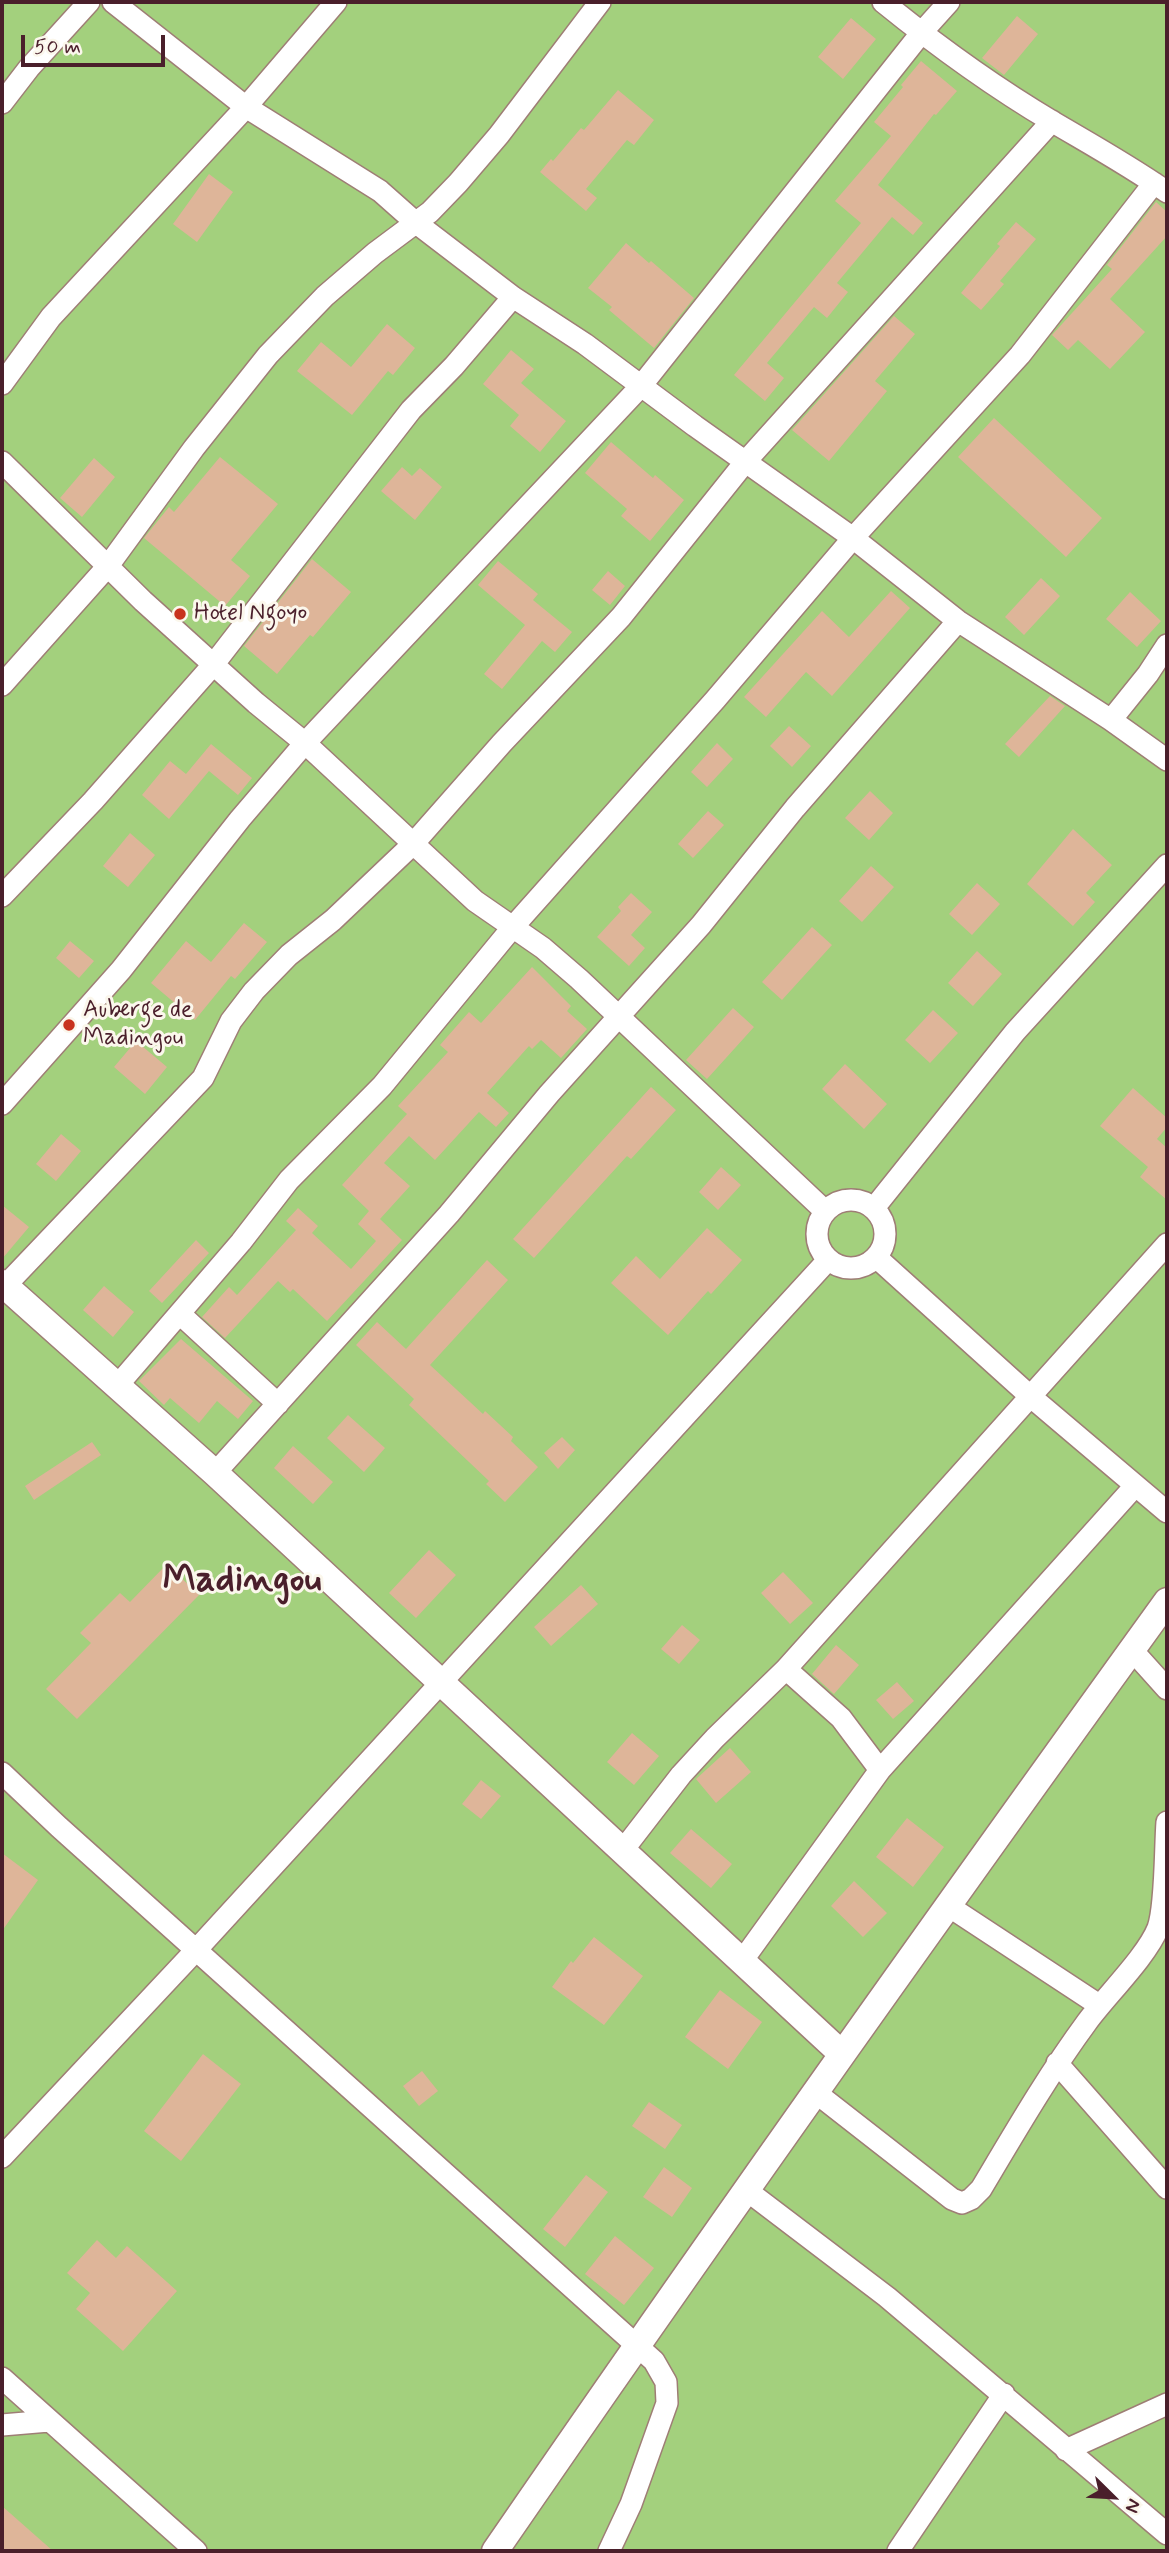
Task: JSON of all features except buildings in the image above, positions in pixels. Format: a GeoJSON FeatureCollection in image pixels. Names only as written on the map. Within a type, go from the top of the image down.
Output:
{"type":"FeatureCollection","features":[{"type":"Feature","properties":{"kind":"street"},"geometry":{"type":"LineString","coordinates":[[2,103],[29,68],[89,2]]}},
{"type":"Feature","properties":{"kind":"street"},"geometry":{"type":"LineString","coordinates":[[113,2],[246,107],[380,191],[415,222],[513,297],[585,344],[853,538],[958,621],[1111,720],[1167,760]]}},
{"type":"Feature","properties":{"kind":"street"},"geometry":{"type":"LineString","coordinates":[[2,384],[51,317],[246,107],[337,2]]}},
{"type":"Feature","properties":{"kind":"street"},"geometry":{"type":"LineString","coordinates":[[2,684],[108,566],[194,447],[268,355],[325,296],[430,212],[449,193],[499,135],[600,2]]}},
{"type":"Feature","properties":{"kind":"street"},"geometry":{"type":"LineString","coordinates":[[117,1386],[241,1242],[289,1180],[382,1086],[512,928],[715,700],[853,538],[1020,355],[1161,188],[1107,152],[1052,121],[883,2]]}},
{"type":"Feature","properties":{"kind":"street"},"geometry":{"type":"LineString","coordinates":[[2,1104],[121,970],[240,819],[305,743],[642,386],[948,2]]}},
{"type":"Feature","properties":{"kind":"street"},"geometry":{"type":"LineString","coordinates":[[842,2054],[215,1474],[4,1284],[203,1078],[231,1021],[254,991],[289,955],[332,920],[413,844],[502,743],[621,617],[746,461],[1052,121]]}},
{"type":"Feature","properties":{"kind":"street"},"geometry":{"type":"LineString","coordinates":[[2,896],[93,801],[214,665],[411,410],[454,366],[513,297]]}},
{"type":"Feature","properties":{"kind":"street"},"geometry":{"type":"LineString","coordinates":[[2,462],[214,665],[305,743],[475,901],[552,956],[825,1211]]}},
{"type":"Feature","properties":{"kind":"street"},"geometry":{"type":"LineString","coordinates":[[215,1474],[449,1214],[550,1094],[701,925],[804,797],[958,621]]}},
{"type":"Feature","properties":{"kind":"street"},"geometry":{"type":"LineString","coordinates":[[1111,720],[1148,674],[1167,645]]}},
{"type":"Feature","properties":{"kind":"street"},"geometry":{"type":"LineString","coordinates":[[873,1208],[1015,1032],[1167,865]]}},
{"type":"Feature","properties":{"kind":"street"},"geometry":{"type":"LineString","coordinates":[[854,1200],[873,1208],[884,1227],[882,1248],[876,1257],[853,1269],[835,1265],[828,1260],[818,1246],[817,1237],[820,1219],[825,1211],[834,1205],[854,1200]]}},
{"type":"Feature","properties":{"kind":"street"},"geometry":{"type":"LineString","coordinates":[[623,1850],[681,1775],[786,1669],[1167,1244]]}},
{"type":"Feature","properties":{"kind":"street"},"geometry":{"type":"LineString","coordinates":[[876,1257],[1030,1396],[1167,1512]]}},
{"type":"Feature","properties":{"kind":"street"},"geometry":{"type":"LineString","coordinates":[[2,2157],[198,1949],[828,1260]]}},
{"type":"Feature","properties":{"kind":"street"},"geometry":{"type":"LineString","coordinates":[[180,1314],[278,1404]]}},
{"type":"Feature","properties":{"kind":"street"},"geometry":{"type":"LineString","coordinates":[[742,1961],[880,1770],[1135,1486]]}},
{"type":"Feature","properties":{"kind":"street"},"geometry":{"type":"LineString","coordinates":[[495,2551],[745,2189],[947,1905],[1132,1650],[1164,1613]]}},
{"type":"Feature","properties":{"kind":"street"},"geometry":{"type":"LineString","coordinates":[[1132,1650],[1167,1689]]}},
{"type":"Feature","properties":{"kind":"street"},"geometry":{"type":"LineString","coordinates":[[786,1669],[841,1718],[880,1770]]}},
{"type":"Feature","properties":{"kind":"street"},"geometry":{"type":"LineString","coordinates":[[2,1773],[654,2361],[662,2372],[668,2392],[667,2403],[631,2504],[609,2551]]}},
{"type":"Feature","properties":{"kind":"street"},"geometry":{"type":"LineString","coordinates":[[815,2092],[952,2199],[962,2203],[971,2199],[981,2189],[1057,2063],[1099,2005],[1145,1950],[1158,1928],[1167,1822]]}},
{"type":"Feature","properties":{"kind":"street"},"geometry":{"type":"LineString","coordinates":[[947,1905],[1099,2005]]}},
{"type":"Feature","properties":{"kind":"street"},"geometry":{"type":"LineString","coordinates":[[1057,2063],[1167,2188]]}},
{"type":"Feature","properties":{"kind":"street"},"geometry":{"type":"LineString","coordinates":[[745,2189],[887,2297],[1167,2534]]}},
{"type":"Feature","properties":{"kind":"street"},"geometry":{"type":"LineString","coordinates":[[2,2378],[196,2551]]}},
{"type":"Feature","properties":{"kind":"street"},"geometry":{"type":"LineString","coordinates":[[898,2551],[1004,2394]]}},
{"type":"Feature","properties":{"kind":"street"},"geometry":{"type":"LineString","coordinates":[[1066,2450],[1167,2404]]}},
{"type":"Feature","properties":{"kind":"street"},"geometry":{"type":"LineString","coordinates":[[1147,2414],[1167,2421]]}},
{"type":"Feature","properties":{"kind":"street"},"geometry":{"type":"LineString","coordinates":[[2,2425],[49,2421]]}},
{"type":"Feature","properties":{"kind":"green space"},"geometry":{"type":"Polygon","coordinates":[[[2,2],[1167,2],[1167,2551],[2,2551],[2,2]]]}},
{"type":"Feature","properties":{"kind":"place","name":"Hotel Ngoyo"},"geometry":{"type":"Point","coordinates":[180,614]}},
{"type":"Feature","properties":{"kind":"place","name":"Auberge de Madingou"},"geometry":{"type":"Point","coordinates":[69,1025]}},
{"type":"Feature","properties":{"kind":"district","name":"Madingou"},"geometry":{"type":"Point","coordinates":[242,1582]}}]}
